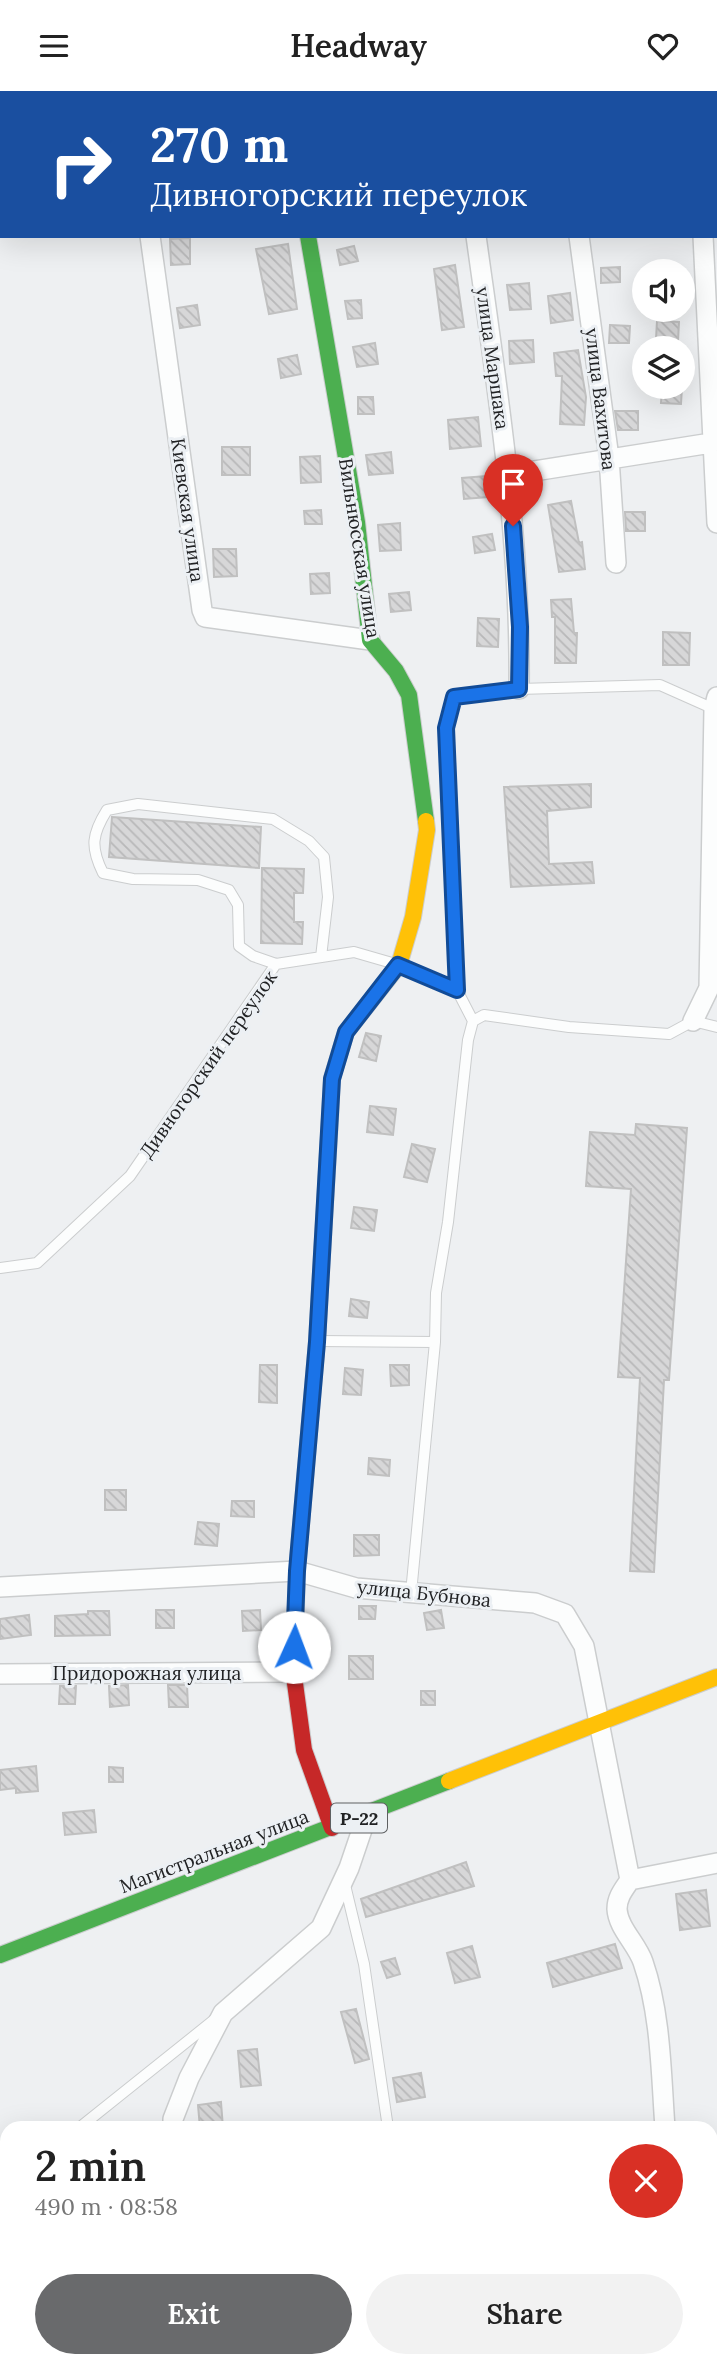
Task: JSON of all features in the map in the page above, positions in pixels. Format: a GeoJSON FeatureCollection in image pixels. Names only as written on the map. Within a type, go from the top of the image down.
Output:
{"type":"FeatureCollection","features":[{"type":"Feature","properties":{"kind":"main road","name":"Вильнюсская улица"},"geometry":{"type":"LineString","coordinates":[[307,238],[355,508],[370,640],[396,671],[409,695],[427,830],[413,917],[398,965],[346,1032],[332,1079],[317,1342],[297,1571],[293,1672],[304,1750],[332,1828]]}},
{"type":"Feature","properties":{"kind":"main road","name":"Магистральная улица"},"geometry":{"type":"LineString","coordinates":[[0,1955],[367,1815],[717,1677]]}},
{"type":"Feature","properties":{"kind":"street","name":"Киевская улица"},"geometry":{"type":"LineString","coordinates":[[150,238],[205,617],[370,640]]}},
{"type":"Feature","properties":{"kind":"street","name":"улица Маршака"},"geometry":{"type":"LineString","coordinates":[[476,238],[509,475],[520,627],[519,689]]}},
{"type":"Feature","properties":{"kind":"street","name":"улица Вахитова"},"geometry":{"type":"LineString","coordinates":[[579,238],[609,458],[616,563]]}},
{"type":"Feature","properties":{"kind":"street"},"geometry":{"type":"LineString","coordinates":[[703,238],[717,523]]}},
{"type":"Feature","properties":{"kind":"street"},"geometry":{"type":"LineString","coordinates":[[509,475],[711,443]]}},
{"type":"Feature","properties":{"kind":"street"},"geometry":{"type":"LineString","coordinates":[[693,1021],[709,988],[715,703]]}},
{"type":"Feature","properties":{"kind":"street","name":"улица Бубнова"},"geometry":{"type":"LineString","coordinates":[[0,1587],[297,1571],[356,1588],[535,1604],[565,1615],[584,1646],[630,1880]]}},
{"type":"Feature","properties":{"kind":"street","name":"Придорожная улица"},"geometry":{"type":"LineString","coordinates":[[0,1674],[293,1672]]}},
{"type":"Feature","properties":{"kind":"street"},"geometry":{"type":"LineString","coordinates":[[173,2121],[189,2078],[223,2013],[321,1928],[344,1881],[367,1815]]}},
{"type":"Feature","properties":{"kind":"street"},"geometry":{"type":"LineString","coordinates":[[665,2121],[658,2029],[643,1961],[619,1918],[619,1897],[630,1880],[717,1863]]}},
{"type":"Feature","properties":{"kind":"lane"},"geometry":{"type":"LineString","coordinates":[[411,1593],[435,1342],[436,1293],[448,1221],[468,1040],[473,1021],[457,990],[446,728],[454,697],[519,689],[660,685],[715,703]]}},
{"type":"Feature","properties":{"kind":"lane"},"geometry":{"type":"LineString","coordinates":[[276,964],[253,956],[239,946],[238,905],[229,890],[198,880],[132,879],[103,873],[95,855],[95,829],[107,810],[138,804],[273,819],[309,841],[324,857],[328,897],[321,957]]}},
{"type":"Feature","properties":{"kind":"lane","name":"Дивногорский переулок"},"geometry":{"type":"LineString","coordinates":[[0,1268],[37,1263],[130,1176],[276,964],[354,952],[398,965],[457,990]]}},
{"type":"Feature","properties":{"kind":"lane"},"geometry":{"type":"LineString","coordinates":[[473,1021],[484,1015],[569,1027],[669,1034],[693,1021],[717,1027]]}},
{"type":"Feature","properties":{"kind":"lane"},"geometry":{"type":"LineString","coordinates":[[317,1342],[435,1342]]}},
{"type":"Feature","properties":{"kind":"lane"},"geometry":{"type":"LineString","coordinates":[[344,1881],[364,1964],[387,2121]]}},
{"type":"Feature","properties":{"kind":"lane"},"geometry":{"type":"LineString","coordinates":[[88,2121],[223,2013]]}},
{"type":"Feature","properties":{"kind":"building"},"geometry":{"type":"Polygon","coordinates":[[[190,238],[190,264],[171,265],[170,239],[190,238]]]}},
{"type":"Feature","properties":{"kind":"building"},"geometry":{"type":"Polygon","coordinates":[[[288,244],[297,309],[269,314],[256,249],[288,244]]]}},
{"type":"Feature","properties":{"kind":"building"},"geometry":{"type":"Polygon","coordinates":[[[354,246],[358,261],[340,265],[337,250],[354,246]]]}},
{"type":"Feature","properties":{"kind":"building"},"geometry":{"type":"Polygon","coordinates":[[[455,265],[464,327],[442,330],[434,269],[455,265]]]}},
{"type":"Feature","properties":{"kind":"building"},"geometry":{"type":"Polygon","coordinates":[[[620,267],[620,282],[601,283],[601,268],[620,267]]]}},
{"type":"Feature","properties":{"kind":"building"},"geometry":{"type":"Polygon","coordinates":[[[529,283],[531,309],[510,310],[507,285],[529,283]]]}},
{"type":"Feature","properties":{"kind":"building"},"geometry":{"type":"Polygon","coordinates":[[[570,293],[573,320],[551,323],[548,296],[570,293]]]}},
{"type":"Feature","properties":{"kind":"building"},"geometry":{"type":"Polygon","coordinates":[[[361,300],[362,318],[348,319],[345,301],[361,300]]]}},
{"type":"Feature","properties":{"kind":"building"},"geometry":{"type":"Polygon","coordinates":[[[197,305],[200,325],[180,328],[177,308],[197,305]]]}},
{"type":"Feature","properties":{"kind":"building"},"geometry":{"type":"Polygon","coordinates":[[[657,322],[679,322],[678,336],[656,336],[657,322]]]}},
{"type":"Feature","properties":{"kind":"building"},"geometry":{"type":"Polygon","coordinates":[[[610,325],[630,326],[629,343],[609,343],[610,325]]]}},
{"type":"Feature","properties":{"kind":"building"},"geometry":{"type":"Polygon","coordinates":[[[533,340],[534,362],[510,364],[509,341],[533,340]]]}},
{"type":"Feature","properties":{"kind":"building"},"geometry":{"type":"Polygon","coordinates":[[[375,343],[378,364],[357,367],[353,347],[375,343]]]}},
{"type":"Feature","properties":{"kind":"building"},"geometry":{"type":"Polygon","coordinates":[[[578,350],[586,397],[584,425],[560,424],[562,376],[556,376],[554,353],[578,350]]]}},
{"type":"Feature","properties":{"kind":"building"},"geometry":{"type":"Polygon","coordinates":[[[297,355],[301,374],[281,378],[278,359],[297,355]]]}},
{"type":"Feature","properties":{"kind":"building"},"geometry":{"type":"Polygon","coordinates":[[[358,397],[373,397],[374,414],[358,414],[358,397]]]}},
{"type":"Feature","properties":{"kind":"building"},"geometry":{"type":"Polygon","coordinates":[[[661,399],[681,399],[681,404],[661,403],[661,399]]]}},
{"type":"Feature","properties":{"kind":"building"},"geometry":{"type":"Polygon","coordinates":[[[615,411],[638,411],[638,430],[618,430],[615,411]]]}},
{"type":"Feature","properties":{"kind":"building"},"geometry":{"type":"Polygon","coordinates":[[[478,417],[481,446],[450,449],[448,420],[478,417]]]}},
{"type":"Feature","properties":{"kind":"building"},"geometry":{"type":"Polygon","coordinates":[[[222,447],[250,447],[250,475],[222,475],[222,447]]]}},
{"type":"Feature","properties":{"kind":"building"},"geometry":{"type":"Polygon","coordinates":[[[391,452],[393,473],[369,475],[366,455],[391,452]]]}},
{"type":"Feature","properties":{"kind":"building"},"geometry":{"type":"Polygon","coordinates":[[[320,456],[321,482],[301,483],[300,457],[320,456]]]}},
{"type":"Feature","properties":{"kind":"building"},"geometry":{"type":"Polygon","coordinates":[[[486,476],[488,497],[464,499],[462,478],[486,476]]]}},
{"type":"Feature","properties":{"kind":"building"},"geometry":{"type":"Polygon","coordinates":[[[571,501],[579,543],[582,542],[585,569],[559,572],[548,505],[571,501]]]}},
{"type":"Feature","properties":{"kind":"building"},"geometry":{"type":"Polygon","coordinates":[[[321,510],[322,524],[305,524],[304,511],[321,510]]]}},
{"type":"Feature","properties":{"kind":"building"},"geometry":{"type":"Polygon","coordinates":[[[625,512],[645,512],[645,531],[626,531],[625,512]]]}},
{"type":"Feature","properties":{"kind":"building"},"geometry":{"type":"Polygon","coordinates":[[[400,523],[401,550],[380,551],[378,525],[400,523]]]}},
{"type":"Feature","properties":{"kind":"building"},"geometry":{"type":"Polygon","coordinates":[[[492,534],[495,550],[475,553],[473,537],[492,534]]]}},
{"type":"Feature","properties":{"kind":"building"},"geometry":{"type":"Polygon","coordinates":[[[213,549],[236,549],[237,576],[214,577],[213,549]]]}},
{"type":"Feature","properties":{"kind":"building"},"geometry":{"type":"Polygon","coordinates":[[[329,573],[330,593],[311,594],[310,574],[329,573]]]}},
{"type":"Feature","properties":{"kind":"building"},"geometry":{"type":"Polygon","coordinates":[[[409,592],[411,610],[391,612],[389,594],[409,592]]]}},
{"type":"Feature","properties":{"kind":"building"},"geometry":{"type":"Polygon","coordinates":[[[571,599],[574,633],[577,633],[576,663],[555,663],[555,617],[552,617],[551,600],[571,599]]]}},
{"type":"Feature","properties":{"kind":"building"},"geometry":{"type":"Polygon","coordinates":[[[478,618],[499,619],[498,647],[477,646],[478,618]]]}},
{"type":"Feature","properties":{"kind":"building"},"geometry":{"type":"Polygon","coordinates":[[[663,632],[690,633],[689,665],[663,665],[663,632]]]}},
{"type":"Feature","properties":{"kind":"building"},"geometry":{"type":"Polygon","coordinates":[[[591,784],[591,807],[547,811],[549,864],[592,862],[594,883],[511,887],[504,787],[591,784]]]}},
{"type":"Feature","properties":{"kind":"building"},"geometry":{"type":"Polygon","coordinates":[[[112,817],[261,827],[259,868],[109,857],[112,817]]]}},
{"type":"Feature","properties":{"kind":"building"},"geometry":{"type":"Polygon","coordinates":[[[262,868],[304,869],[303,893],[294,893],[294,922],[303,922],[302,944],[261,943],[262,868]]]}},
{"type":"Feature","properties":{"kind":"building"},"geometry":{"type":"Polygon","coordinates":[[[366,1033],[381,1036],[376,1061],[359,1057],[366,1033]]]}},
{"type":"Feature","properties":{"kind":"building"},"geometry":{"type":"Polygon","coordinates":[[[370,1106],[396,1109],[393,1135],[367,1132],[370,1106]]]}},
{"type":"Feature","properties":{"kind":"building"},"geometry":{"type":"Polygon","coordinates":[[[636,1124],[687,1128],[669,1380],[664,1380],[654,1572],[630,1571],[640,1378],[618,1377],[631,1189],[586,1186],[590,1132],[635,1135],[636,1124]]]}},
{"type":"Feature","properties":{"kind":"building"},"geometry":{"type":"Polygon","coordinates":[[[412,1144],[435,1149],[427,1182],[404,1177],[412,1144]]]}},
{"type":"Feature","properties":{"kind":"building"},"geometry":{"type":"Polygon","coordinates":[[[354,1207],[377,1210],[374,1231],[351,1228],[354,1207]]]}},
{"type":"Feature","properties":{"kind":"building"},"geometry":{"type":"Polygon","coordinates":[[[351,1299],[369,1302],[367,1318],[349,1316],[351,1299]]]}},
{"type":"Feature","properties":{"kind":"building"},"geometry":{"type":"Polygon","coordinates":[[[260,1365],[277,1365],[277,1403],[259,1402],[260,1365]]]}},
{"type":"Feature","properties":{"kind":"building"},"geometry":{"type":"Polygon","coordinates":[[[390,1365],[409,1365],[409,1385],[391,1386],[390,1365]]]}},
{"type":"Feature","properties":{"kind":"building"},"geometry":{"type":"Polygon","coordinates":[[[345,1368],[363,1370],[361,1395],[343,1394],[345,1368]]]}},
{"type":"Feature","properties":{"kind":"building"},"geometry":{"type":"Polygon","coordinates":[[[369,1458],[390,1460],[389,1476],[368,1474],[369,1458]]]}},
{"type":"Feature","properties":{"kind":"building"},"geometry":{"type":"Polygon","coordinates":[[[105,1490],[126,1490],[126,1510],[105,1510],[105,1490]]]}},
{"type":"Feature","properties":{"kind":"building"},"geometry":{"type":"Polygon","coordinates":[[[232,1501],[254,1501],[254,1517],[231,1516],[232,1501]]]}},
{"type":"Feature","properties":{"kind":"building"},"geometry":{"type":"Polygon","coordinates":[[[198,1522],[219,1524],[217,1546],[195,1544],[198,1522]]]}},
{"type":"Feature","properties":{"kind":"building"},"geometry":{"type":"Polygon","coordinates":[[[354,1535],[379,1535],[379,1555],[354,1556],[354,1535]]]}},
{"type":"Feature","properties":{"kind":"building"},"geometry":{"type":"Polygon","coordinates":[[[359,1606],[376,1606],[375,1619],[359,1619],[359,1606]]]}},
{"type":"Feature","properties":{"kind":"building"},"geometry":{"type":"Polygon","coordinates":[[[156,1610],[174,1610],[174,1628],[156,1628],[156,1610]]]}},
{"type":"Feature","properties":{"kind":"building"},"geometry":{"type":"Polygon","coordinates":[[[260,1610],[261,1630],[243,1631],[242,1611],[260,1610]]]}},
{"type":"Feature","properties":{"kind":"building"},"geometry":{"type":"Polygon","coordinates":[[[441,1610],[444,1628],[427,1630],[424,1613],[441,1610]]]}},
{"type":"Feature","properties":{"kind":"building"},"geometry":{"type":"Polygon","coordinates":[[[88,1611],[109,1611],[110,1635],[55,1636],[55,1616],[88,1614],[88,1611]]]}},
{"type":"Feature","properties":{"kind":"building"},"geometry":{"type":"Polygon","coordinates":[[[29,1615],[31,1635],[0,1639],[0,1619],[29,1615]]]}},
{"type":"Feature","properties":{"kind":"building"},"geometry":{"type":"Polygon","coordinates":[[[349,1656],[373,1656],[373,1679],[349,1679],[349,1656]]]}},
{"type":"Feature","properties":{"kind":"building"},"geometry":{"type":"Polygon","coordinates":[[[128,1685],[129,1705],[110,1707],[109,1686],[128,1685]]]}},
{"type":"Feature","properties":{"kind":"building"},"geometry":{"type":"Polygon","coordinates":[[[168,1685],[187,1685],[188,1707],[169,1707],[168,1685]]]}},
{"type":"Feature","properties":{"kind":"building"},"geometry":{"type":"Polygon","coordinates":[[[60,1686],[76,1686],[75,1704],[59,1704],[60,1686]]]}},
{"type":"Feature","properties":{"kind":"building"},"geometry":{"type":"Polygon","coordinates":[[[421,1691],[435,1691],[435,1705],[421,1705],[421,1691]]]}},
{"type":"Feature","properties":{"kind":"building"},"geometry":{"type":"Polygon","coordinates":[[[36,1766],[38,1791],[16,1793],[16,1788],[0,1790],[0,1770],[36,1766]]]}},
{"type":"Feature","properties":{"kind":"building"},"geometry":{"type":"Polygon","coordinates":[[[109,1767],[123,1768],[123,1782],[109,1782],[109,1767]]]}},
{"type":"Feature","properties":{"kind":"building"},"geometry":{"type":"Polygon","coordinates":[[[94,1810],[96,1832],[65,1835],[63,1813],[94,1810]]]}},
{"type":"Feature","properties":{"kind":"building"},"geometry":{"type":"Polygon","coordinates":[[[466,1862],[474,1886],[366,1917],[361,1899],[466,1862]]]}},
{"type":"Feature","properties":{"kind":"building"},"geometry":{"type":"Polygon","coordinates":[[[706,1890],[710,1926],[680,1930],[676,1894],[706,1890]]]}},
{"type":"Feature","properties":{"kind":"building"},"geometry":{"type":"Polygon","coordinates":[[[615,1944],[622,1968],[553,1987],[547,1963],[615,1944]]]}},
{"type":"Feature","properties":{"kind":"building"},"geometry":{"type":"Polygon","coordinates":[[[472,1946],[480,1977],[455,1983],[447,1953],[472,1946]]]}},
{"type":"Feature","properties":{"kind":"building"},"geometry":{"type":"Polygon","coordinates":[[[395,1958],[400,1974],[387,1978],[381,1962],[395,1958]]]}},
{"type":"Feature","properties":{"kind":"building"},"geometry":{"type":"Polygon","coordinates":[[[356,2009],[369,2059],[355,2063],[341,2012],[356,2009]]]}},
{"type":"Feature","properties":{"kind":"building"},"geometry":{"type":"Polygon","coordinates":[[[257,2049],[261,2085],[241,2087],[238,2051],[257,2049]]]}},
{"type":"Feature","properties":{"kind":"building"},"geometry":{"type":"Polygon","coordinates":[[[421,2073],[425,2097],[397,2102],[393,2078],[421,2073]]]}},
{"type":"Feature","properties":{"kind":"building"},"geometry":{"type":"Polygon","coordinates":[[[221,2102],[222,2121],[199,2121],[198,2105],[221,2102]]]}},
{"type":"Feature","properties":{"kind":"traffic: fast"},"geometry":{"type":"LineString","coordinates":[[308,238],[357,522],[370,640],[396,671],[409,695],[426,821]]}},
{"type":"Feature","properties":{"kind":"traffic: fast"},"geometry":{"type":"LineString","coordinates":[[294,1676],[297,1571],[317,1341],[330,1118]]}},
{"type":"Feature","properties":{"kind":"traffic: fast"},"geometry":{"type":"LineString","coordinates":[[0,1955],[449,1781]]}},
{"type":"Feature","properties":{"kind":"traffic: slow"},"geometry":{"type":"LineString","coordinates":[[330,1118],[332,1078],[346,1032],[399,965],[413,917],[427,830],[426,821]]}},
{"type":"Feature","properties":{"kind":"traffic: slow"},"geometry":{"type":"LineString","coordinates":[[449,1781],[717,1677]]}},
{"type":"Feature","properties":{"kind":"traffic: jam"},"geometry":{"type":"LineString","coordinates":[[294,1676],[304,1750],[332,1828]]}},
{"type":"Feature","properties":{"kind":"route"},"geometry":{"type":"LineString","coordinates":[[294,1647],[297,1571],[317,1342],[332,1079],[346,1032],[398,965],[457,990],[446,728],[454,697],[519,689],[520,627],[513,526]]}}]}
